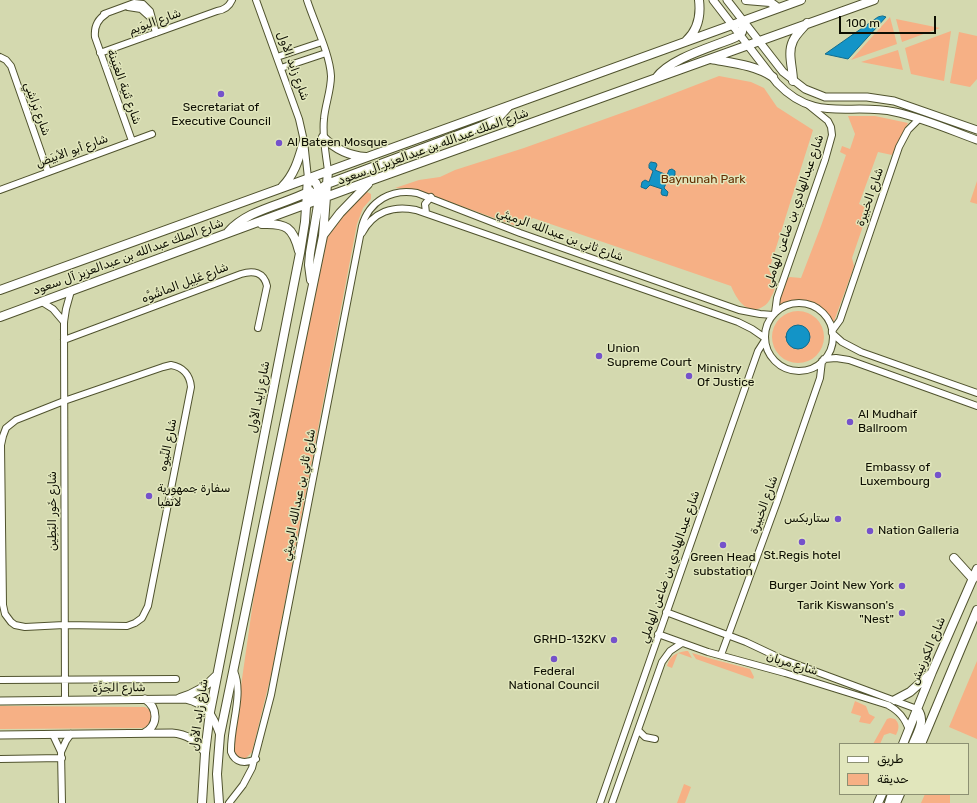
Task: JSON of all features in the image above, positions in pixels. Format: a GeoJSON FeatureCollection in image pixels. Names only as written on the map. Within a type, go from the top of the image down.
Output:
{"type":"FeatureCollection","features":[{"type":"Feature","properties":{"kind":"main road"},"geometry":{"type":"LineString","coordinates":[[684,43],[692,36],[698,22],[700,9],[699,0]]}},
{"type":"Feature","properties":{"kind":"main road"},"geometry":{"type":"LineString","coordinates":[[746,0],[770,2],[778,8]]}},
{"type":"Feature","properties":{"kind":"main road","name":"شارع الملك عبدالله بن عبدالعزيز آل سعود"},"geometry":{"type":"LineString","coordinates":[[0,290],[801,0]]}},
{"type":"Feature","properties":{"kind":"main road","name":"شارع الملك عبدالله بن عبدالعزيز آل سعود"},"geometry":{"type":"LineString","coordinates":[[0,317],[372,180],[874,0]]}},
{"type":"Feature","properties":{"kind":"main road"},"geometry":{"type":"LineString","coordinates":[[656,79],[664,69],[675,62],[736,38],[740,35],[743,28],[743,21]]}},
{"type":"Feature","properties":{"kind":"main road"},"geometry":{"type":"LineString","coordinates":[[794,81],[790,57],[791,46],[795,38],[807,23]]}},
{"type":"Feature","properties":{"kind":"main road"},"geometry":{"type":"LineString","coordinates":[[710,59],[754,68],[764,71],[773,77]]}},
{"type":"Feature","properties":{"kind":"main road"},"geometry":{"type":"LineString","coordinates":[[226,234],[245,219],[327,184],[492,122],[509,106]]}},
{"type":"Feature","properties":{"kind":"main road"},"geometry":{"type":"LineString","coordinates":[[323,137],[333,146],[345,152],[357,156],[369,157]]}},
{"type":"Feature","properties":{"kind":"main road"},"geometry":{"type":"LineString","coordinates":[[280,188],[293,172],[304,141]]}},
{"type":"Feature","properties":{"kind":"main road"},"geometry":{"type":"LineString","coordinates":[[306,205],[328,171]]}},
{"type":"Feature","properties":{"kind":"main road","name":"شارع زايد الأول"},"geometry":{"type":"LineString","coordinates":[[219,803],[217,767],[220,734],[323,236],[322,199],[327,184],[328,171]]}},
{"type":"Feature","properties":{"kind":"main road"},"geometry":{"type":"LineString","coordinates":[[308,178],[314,181],[322,199],[309,259],[309,272],[312,285]]}},
{"type":"Feature","properties":{"kind":"main road","name":"شارع زايد الأول"},"geometry":{"type":"LineString","coordinates":[[202,803],[205,753],[210,712],[300,253],[305,222],[308,178]]}},
{"type":"Feature","properties":{"kind":"main road"},"geometry":{"type":"LineString","coordinates":[[323,236],[340,213],[372,180]]}},
{"type":"Feature","properties":{"kind":"main road"},"geometry":{"type":"LineString","coordinates":[[254,224],[277,223],[286,226],[295,235],[300,253]]}},
{"type":"Feature","properties":{"kind":"main road"},"geometry":{"type":"LineString","coordinates":[[954,558],[973,579]]}},
{"type":"Feature","properties":{"kind":"main road","name":"شارع الكورنيش"},"geometry":{"type":"LineString","coordinates":[[903,743],[932,672],[977,569]]}},
{"type":"Feature","properties":{"kind":"main road"},"geometry":{"type":"LineString","coordinates":[[921,743],[977,610]]}},
{"type":"Feature","properties":{"kind":"main road"},"geometry":{"type":"LineString","coordinates":[[895,700],[910,692],[932,672]]}},
{"type":"Feature","properties":{"kind":"main road"},"geometry":{"type":"LineString","coordinates":[[180,698],[202,689],[217,675]]}},
{"type":"Feature","properties":{"kind":"main road"},"geometry":{"type":"LineString","coordinates":[[913,743],[922,721],[917,709]]}},
{"type":"Feature","properties":{"kind":"street","name":"شارع البوَيم"},"geometry":{"type":"LineString","coordinates":[[217,11],[228,0]]}},
{"type":"Feature","properties":{"kind":"street","name":"شارع البوَيم"},"geometry":{"type":"LineString","coordinates":[[100,53],[220,11],[227,7],[232,0]]}},
{"type":"Feature","properties":{"kind":"street","name":"شارع زايد الأول"},"geometry":{"type":"LineString","coordinates":[[256,0],[296,108],[304,141],[308,178]]}},
{"type":"Feature","properties":{"kind":"street","name":"شارع زايد الأول"},"geometry":{"type":"LineString","coordinates":[[307,0],[326,53],[331,78],[330,92],[324,117],[323,137],[328,171]]}},
{"type":"Feature","properties":{"kind":"street"},"geometry":{"type":"LineString","coordinates":[[713,0],[773,77],[788,93],[806,104],[833,110],[862,109],[896,112],[977,140]]}},
{"type":"Feature","properties":{"kind":"street"},"geometry":{"type":"LineString","coordinates":[[727,0],[783,72],[805,90],[832,98],[867,97],[903,103],[977,130]]}},
{"type":"Feature","properties":{"kind":"street","name":"شارع ثَنية الغبَينة"},"geometry":{"type":"LineString","coordinates":[[132,141],[91,31],[92,24],[100,16],[134,4],[143,4],[150,11],[156,33]]}},
{"type":"Feature","properties":{"kind":"street"},"geometry":{"type":"LineString","coordinates":[[277,58],[322,42]]}},
{"type":"Feature","properties":{"kind":"street"},"geometry":{"type":"LineString","coordinates":[[281,68],[326,53]]}},
{"type":"Feature","properties":{"kind":"street","name":"شارع بَراشِي"},"geometry":{"type":"LineString","coordinates":[[0,57],[6,60],[11,66],[48,172]]}},
{"type":"Feature","properties":{"kind":"street","name":"شارع عبدالهادي بن ضاعن الهاملي"},"geometry":{"type":"LineString","coordinates":[[774,314],[777,298],[825,160],[832,135],[831,127],[828,121],[806,104]]}},
{"type":"Feature","properties":{"kind":"street","name":"شارع الخبيرة"},"geometry":{"type":"LineString","coordinates":[[832,332],[840,320],[899,147],[908,130],[919,119]]}},
{"type":"Feature","properties":{"kind":"street","name":"شارع أبو الأبيَض"},"geometry":{"type":"LineString","coordinates":[[0,190],[152,134]]}},
{"type":"Feature","properties":{"kind":"street","name":"شارع ثاني بن عبدالله الرميثي"},"geometry":{"type":"LineString","coordinates":[[228,803],[247,778],[256,759],[271,695],[362,234],[362,226],[366,215],[374,204],[384,197],[395,193],[406,191],[417,193],[520,233],[739,310],[753,314],[774,314]]}},
{"type":"Feature","properties":{"kind":"street"},"geometry":{"type":"LineString","coordinates":[[426,213],[425,204],[431,198]]}},
{"type":"Feature","properties":{"kind":"street","name":"شارع ثاني بن عبدالله الرميثي"},"geometry":{"type":"LineString","coordinates":[[362,234],[372,220],[388,210],[404,208],[416,210],[738,322],[752,329],[765,339]]}},
{"type":"Feature","properties":{"kind":"street","name":"شارع غَلِيل الماشُوَّه"},"geometry":{"type":"LineString","coordinates":[[64,340],[252,271],[261,275],[267,286],[258,328]]}},
{"type":"Feature","properties":{"kind":"street","name":"شارع خَور البَطِين"},"geometry":{"type":"LineString","coordinates":[[65,700],[64,322],[71,291]]}},
{"type":"Feature","properties":{"kind":"street"},"geometry":{"type":"LineString","coordinates":[[42,302],[53,309],[64,322]]}},
{"type":"Feature","properties":{"kind":"street"},"geometry":{"type":"LineString","coordinates":[[798,303],[810,305],[824,315],[832,332],[832,344],[823,360],[817,365],[799,371],[786,369],[776,362],[768,352],[765,339],[767,326],[774,314],[780,309],[798,303]]}},
{"type":"Feature","properties":{"kind":"street"},"geometry":{"type":"LineString","coordinates":[[832,332],[842,342],[861,352],[977,393]]}},
{"type":"Feature","properties":{"kind":"street","name":"شارع عبدالهادي بن ضاعن الهاملي"},"geometry":{"type":"LineString","coordinates":[[600,803],[756,357],[765,339]]}},
{"type":"Feature","properties":{"kind":"street"},"geometry":{"type":"LineString","coordinates":[[823,360],[836,358],[849,360],[977,406]]}},
{"type":"Feature","properties":{"kind":"street","name":"شارع الخبيرة"},"geometry":{"type":"LineString","coordinates":[[721,655],[820,378],[823,360]]}},
{"type":"Feature","properties":{"kind":"street","name":"شارع النِّيوه"},"geometry":{"type":"LineString","coordinates":[[167,366],[175,366],[182,369],[188,375],[191,383],[145,614],[135,623],[128,626],[64,626],[20,626],[11,622],[5,614],[3,605],[1,444],[4,432],[12,422],[64,401],[167,366]]}},
{"type":"Feature","properties":{"kind":"street","name":"شارع مربان"},"geometry":{"type":"LineString","coordinates":[[666,612],[729,635],[782,659],[917,709]]}},
{"type":"Feature","properties":{"kind":"street","name":"شارع مربان"},"geometry":{"type":"LineString","coordinates":[[658,634],[682,643],[785,672],[888,705],[900,714],[906,722],[908,730]]}},
{"type":"Feature","properties":{"kind":"street"},"geometry":{"type":"LineString","coordinates":[[612,803],[662,662],[670,651],[682,643]]}},
{"type":"Feature","properties":{"kind":"street"},"geometry":{"type":"LineString","coordinates":[[234,670],[237,690],[231,752],[234,757],[241,762],[248,762],[256,759]]}},
{"type":"Feature","properties":{"kind":"street"},"geometry":{"type":"LineString","coordinates":[[0,680],[176,679]]}},
{"type":"Feature","properties":{"kind":"street","name":"شارع الجَزَّة"},"geometry":{"type":"LineString","coordinates":[[0,701],[180,698],[196,702],[210,712]]}},
{"type":"Feature","properties":{"kind":"street"},"geometry":{"type":"LineString","coordinates":[[144,733],[153,726],[155,718],[153,707],[145,699]]}},
{"type":"Feature","properties":{"kind":"street"},"geometry":{"type":"LineString","coordinates":[[210,712],[220,734]]}},
{"type":"Feature","properties":{"kind":"street"},"geometry":{"type":"LineString","coordinates":[[638,730],[645,737],[655,739]]}},
{"type":"Feature","properties":{"kind":"street"},"geometry":{"type":"LineString","coordinates":[[0,735],[172,732],[184,735],[194,741],[205,753]]}},
{"type":"Feature","properties":{"kind":"street"},"geometry":{"type":"LineString","coordinates":[[62,803],[62,755],[66,741],[71,734]]}},
{"type":"Feature","properties":{"kind":"street"},"geometry":{"type":"LineString","coordinates":[[53,735],[62,755]]}},
{"type":"Feature","properties":{"kind":"street"},"geometry":{"type":"LineString","coordinates":[[0,759],[62,755]]}},
{"type":"Feature","properties":{"kind":"green space"},"geometry":{"type":"Polygon","coordinates":[[[890,17],[897,44],[851,60],[890,17]]]}},
{"type":"Feature","properties":{"kind":"green space"},"geometry":{"type":"Polygon","coordinates":[[[896,19],[940,28],[902,42],[896,19]]]}},
{"type":"Feature","properties":{"kind":"green space"},"geometry":{"type":"Polygon","coordinates":[[[951,31],[944,81],[911,74],[905,48],[951,31]]]}},
{"type":"Feature","properties":{"kind":"green space"},"geometry":{"type":"Polygon","coordinates":[[[959,32],[977,36],[977,79],[970,87],[950,83],[959,32]]]}},
{"type":"Feature","properties":{"kind":"green space"},"geometry":{"type":"Polygon","coordinates":[[[898,50],[903,70],[861,62],[898,50]]]}},
{"type":"Feature","properties":{"kind":"green space","name":"Baynunah Park"},"geometry":{"type":"Polygon","coordinates":[[[719,76],[751,82],[764,88],[777,107],[813,130],[769,270],[776,283],[773,294],[764,306],[757,309],[744,306],[738,299],[731,286],[533,218],[519,227],[417,190],[395,188],[419,180],[440,177],[455,170],[524,148],[644,105],[719,76]]]}},
{"type":"Feature","properties":{"kind":"green space"},"geometry":{"type":"Polygon","coordinates":[[[848,116],[875,116],[908,123],[892,155],[878,152],[859,204],[865,207],[863,226],[852,258],[854,266],[833,324],[822,309],[809,302],[795,301],[777,305],[786,279],[790,277],[801,278],[846,155],[840,152],[842,146],[850,149],[855,134],[848,116]]]}},
{"type":"Feature","properties":{"kind":"green space"},"geometry":{"type":"Polygon","coordinates":[[[977,181],[977,204],[970,202],[977,181]]]}},
{"type":"Feature","properties":{"kind":"green space"},"geometry":{"type":"Polygon","coordinates":[[[367,192],[371,194],[371,199],[363,208],[357,224],[271,675],[252,752],[246,758],[241,758],[236,755],[232,749],[257,574],[328,234],[351,206],[367,192]]]}},
{"type":"Feature","properties":{"kind":"green space"},"geometry":{"type":"Polygon","coordinates":[[[793,311],[803,311],[812,315],[820,323],[824,332],[824,342],[820,351],[812,359],[803,363],[793,363],[784,359],[776,351],[772,342],[772,332],[776,323],[784,315],[793,311]]]}},
{"type":"Feature","properties":{"kind":"green space"},"geometry":{"type":"Polygon","coordinates":[[[688,651],[692,658],[678,653],[688,651]]]}},
{"type":"Feature","properties":{"kind":"green space"},"geometry":{"type":"Polygon","coordinates":[[[678,653],[672,668],[667,666],[671,657],[678,653]]]}},
{"type":"Feature","properties":{"kind":"green space"},"geometry":{"type":"Polygon","coordinates":[[[692,653],[750,669],[754,677],[753,679],[696,659],[692,653]]]}},
{"type":"Feature","properties":{"kind":"green space"},"geometry":{"type":"Polygon","coordinates":[[[977,661],[977,739],[949,727],[977,661]]]}},
{"type":"Feature","properties":{"kind":"green space"},"geometry":{"type":"Polygon","coordinates":[[[855,701],[866,706],[869,714],[875,717],[870,724],[859,722],[861,716],[851,713],[855,701]]]}},
{"type":"Feature","properties":{"kind":"green space"},"geometry":{"type":"Polygon","coordinates":[[[0,706],[145,707],[150,710],[154,717],[149,726],[143,728],[0,729],[0,706]]]}},
{"type":"Feature","properties":{"kind":"green space"},"geometry":{"type":"Polygon","coordinates":[[[887,719],[895,719],[898,723],[896,735],[890,733],[884,735],[880,743],[874,743],[887,719]]]}},
{"type":"Feature","properties":{"kind":"green space"},"geometry":{"type":"Polygon","coordinates":[[[684,784],[691,787],[685,803],[677,803],[684,784]]]}},
{"type":"Feature","properties":{"kind":"green space"},"geometry":{"type":"Polygon","coordinates":[[[925,795],[950,795],[950,803],[921,803],[925,795]]]}},
{"type":"Feature","properties":{"kind":"water"},"geometry":{"type":"Polygon","coordinates":[[[878,17],[886,17],[848,59],[825,54],[878,17]]]}},
{"type":"Feature","properties":{"kind":"water"},"geometry":{"type":"Polygon","coordinates":[[[651,162],[656,163],[657,165],[655,170],[667,175],[669,170],[672,169],[675,171],[675,175],[669,177],[664,188],[668,192],[667,196],[662,195],[662,189],[650,185],[646,189],[641,187],[642,182],[645,180],[649,182],[653,171],[649,168],[651,162]]]}},
{"type":"Feature","properties":{"kind":"water"},"geometry":{"type":"Polygon","coordinates":[[[798,325],[806,329],[810,337],[806,345],[798,349],[790,345],[786,337],[790,329],[798,325]]]}},
{"type":"Feature","properties":{"kind":"place","name":"Secretariat of Executive Council"},"geometry":{"type":"Point","coordinates":[221,94]}},
{"type":"Feature","properties":{"kind":"place","name":"Al Bateen Mosque"},"geometry":{"type":"Point","coordinates":[279,143]}},
{"type":"Feature","properties":{"kind":"place","name":"Union Supreme Court"},"geometry":{"type":"Point","coordinates":[599,356]}},
{"type":"Feature","properties":{"kind":"place","name":"Ministry Of Justice"},"geometry":{"type":"Point","coordinates":[689,376]}},
{"type":"Feature","properties":{"kind":"place","name":"Al Mudhaif Ballroom"},"geometry":{"type":"Point","coordinates":[850,422]}},
{"type":"Feature","properties":{"kind":"place","name":"Embassy of Luxembourg"},"geometry":{"type":"Point","coordinates":[938,475]}},
{"type":"Feature","properties":{"kind":"place","name":"سفارة جمهورية لاتفيا"},"geometry":{"type":"Point","coordinates":[149,496]}},
{"type":"Feature","properties":{"kind":"place","name":"ستاربكس"},"geometry":{"type":"Point","coordinates":[838,519]}},
{"type":"Feature","properties":{"kind":"place","name":"Nation Galleria"},"geometry":{"type":"Point","coordinates":[870,531]}},
{"type":"Feature","properties":{"kind":"place","name":"St.Regis hotel"},"geometry":{"type":"Point","coordinates":[802,542]}},
{"type":"Feature","properties":{"kind":"place","name":"Green Head substation"},"geometry":{"type":"Point","coordinates":[723,545]}},
{"type":"Feature","properties":{"kind":"place","name":"Burger Joint New York"},"geometry":{"type":"Point","coordinates":[902,586]}},
{"type":"Feature","properties":{"kind":"place","name":"Tarik Kiswanson's \"Nest\""},"geometry":{"type":"Point","coordinates":[902,613]}},
{"type":"Feature","properties":{"kind":"place","name":"GRHD-132KV"},"geometry":{"type":"Point","coordinates":[614,640]}},
{"type":"Feature","properties":{"kind":"place","name":"Federal National Council"},"geometry":{"type":"Point","coordinates":[554,659]}}]}
